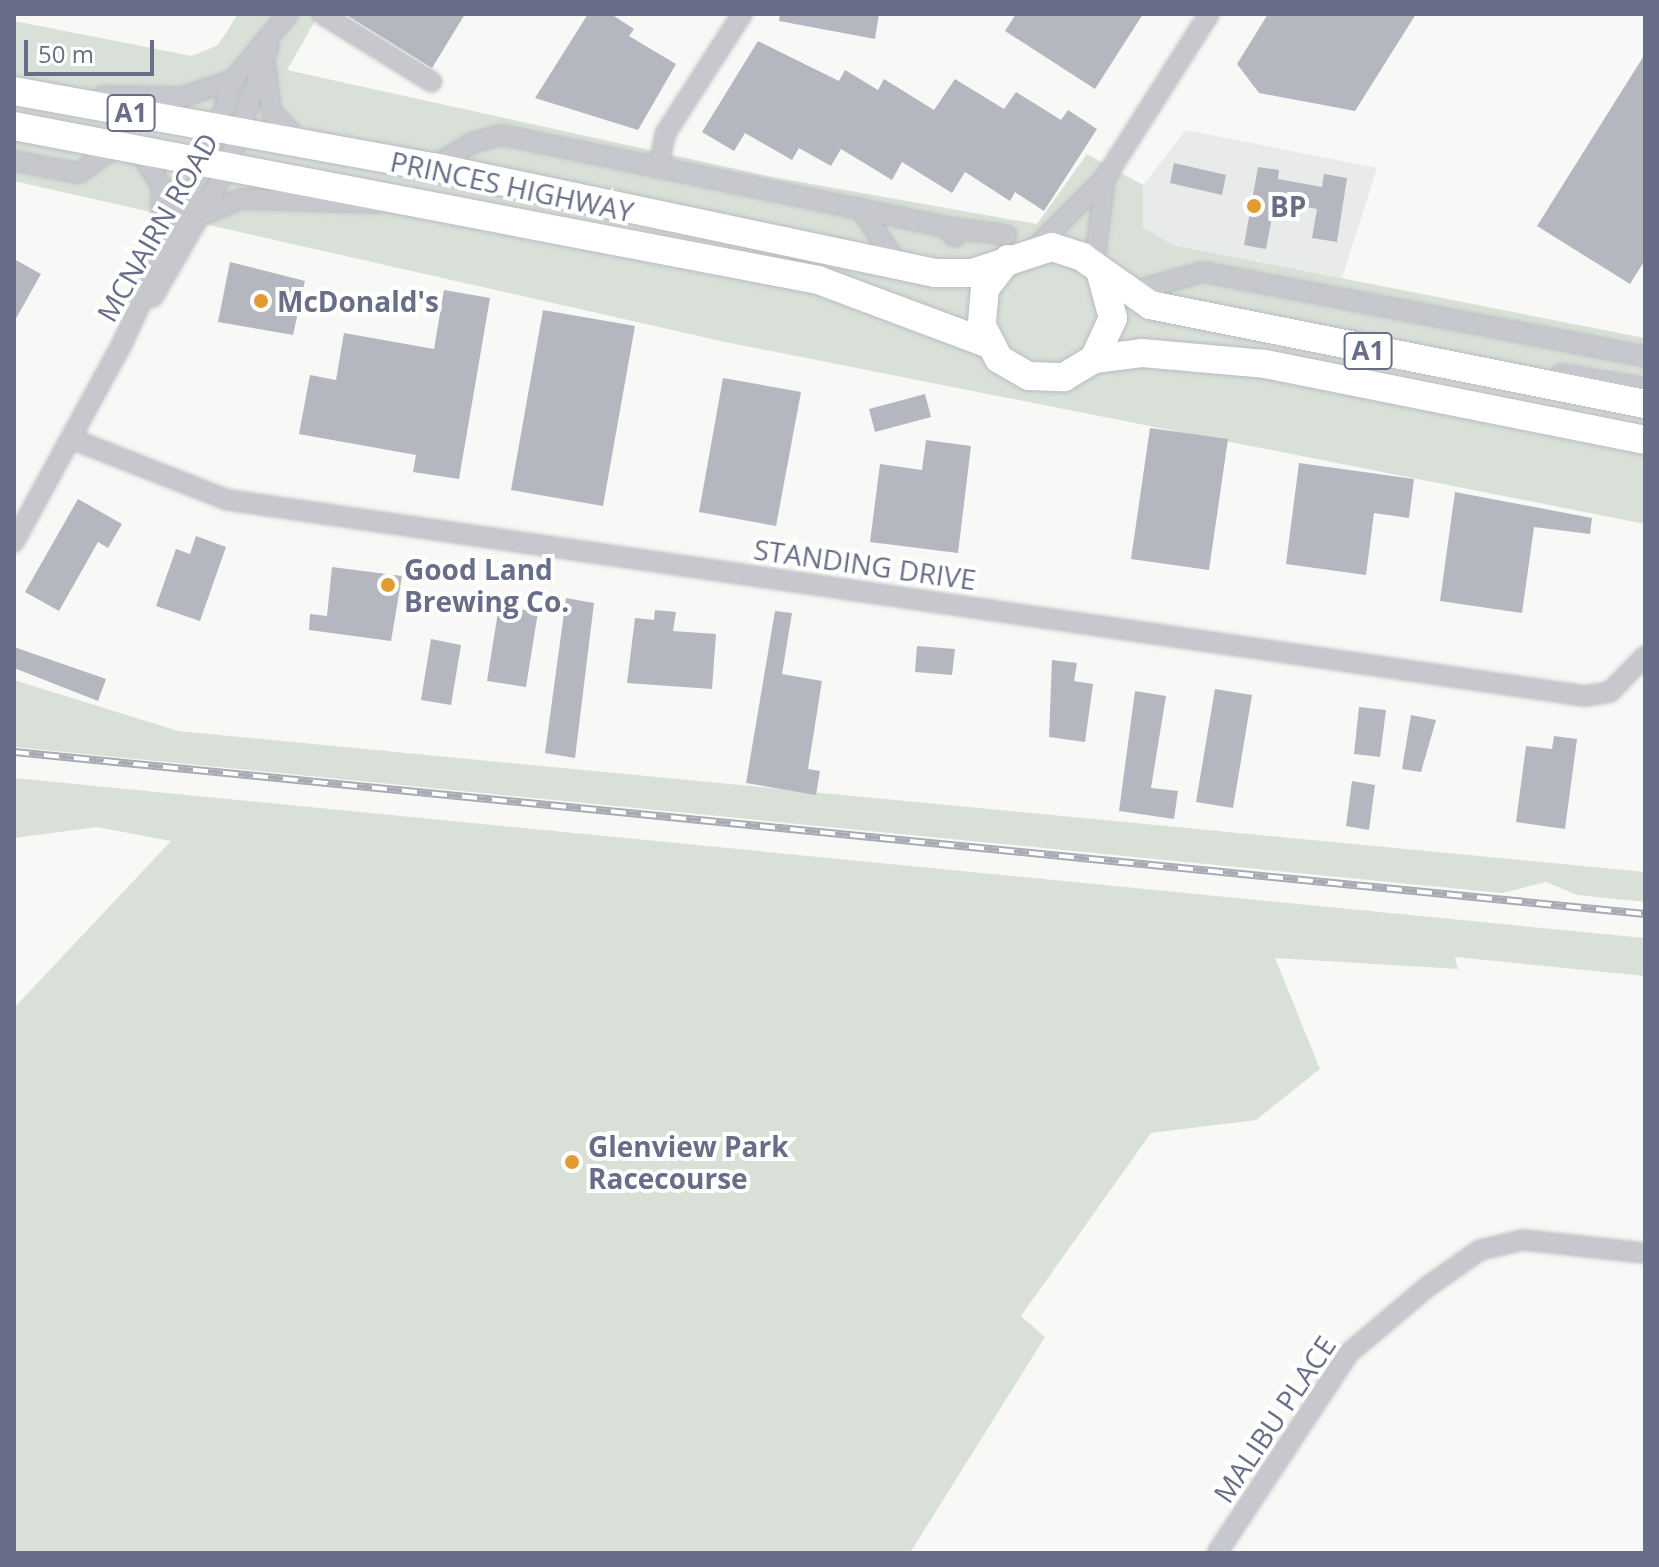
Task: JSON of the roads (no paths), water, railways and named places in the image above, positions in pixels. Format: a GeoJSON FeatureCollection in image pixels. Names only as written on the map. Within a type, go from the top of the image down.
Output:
{"type":"FeatureCollection","features":[{"type":"Feature","properties":{"kind":"highway","name":"PRINCES HIGHWAY"},"geometry":{"type":"LineString","coordinates":[[14,91],[433,167],[899,266],[972,273],[1007,247],[1036,247]]}},
{"type":"Feature","properties":{"kind":"highway","name":"PRINCES HIGHWAY"},"geometry":{"type":"LineString","coordinates":[[14,126],[216,168],[818,280],[989,344],[1013,370],[1047,379],[1094,359],[1142,353],[1265,364],[1645,440]]}},
{"type":"Feature","properties":{"kind":"highway"},"geometry":{"type":"LineString","coordinates":[[433,167],[436,187],[452,199],[513,223]]}},
{"type":"Feature","properties":{"kind":"highway"},"geometry":{"type":"LineString","coordinates":[[989,344],[981,317],[985,288],[1007,247]]}},
{"type":"Feature","properties":{"kind":"highway","name":"A1"},"geometry":{"type":"LineString","coordinates":[[1036,247],[1067,250],[1125,294],[1150,305],[1645,404]]}},
{"type":"Feature","properties":{"kind":"highway"},"geometry":{"type":"LineString","coordinates":[[1094,359],[1113,318],[1097,270]]}},
{"type":"Feature","properties":{"kind":"street"},"geometry":{"type":"LineString","coordinates":[[322,14],[432,82]]}},
{"type":"Feature","properties":{"kind":"street"},"geometry":{"type":"LineString","coordinates":[[658,168],[665,134],[742,14]]}},
{"type":"Feature","properties":{"kind":"street"},"geometry":{"type":"LineString","coordinates":[[1036,247],[1105,178],[1209,14]]}},
{"type":"Feature","properties":{"kind":"street"},"geometry":{"type":"LineString","coordinates":[[230,132],[266,51],[287,16]]}},
{"type":"Feature","properties":{"kind":"street"},"geometry":{"type":"LineString","coordinates":[[43,96],[182,97],[233,80],[287,16]]}},
{"type":"Feature","properties":{"kind":"street"},"geometry":{"type":"LineString","coordinates":[[266,51],[271,111],[306,145]]}},
{"type":"Feature","properties":{"kind":"street"},"geometry":{"type":"LineString","coordinates":[[230,132],[233,80]]}},
{"type":"Feature","properties":{"kind":"street","name":"MCNAIRN ROAD"},"geometry":{"type":"LineString","coordinates":[[121,346],[194,229],[230,132]]}},
{"type":"Feature","properties":{"kind":"street"},"geometry":{"type":"LineString","coordinates":[[433,167],[472,143],[502,135],[860,208],[1007,247]]}},
{"type":"Feature","properties":{"kind":"street"},"geometry":{"type":"LineString","coordinates":[[14,161],[79,173],[128,148],[161,185],[161,257]]}},
{"type":"Feature","properties":{"kind":"street","name":"MCNAIRN ROAD"},"geometry":{"type":"LineString","coordinates":[[14,542],[121,346],[161,257],[216,168]]}},
{"type":"Feature","properties":{"kind":"street"},"geometry":{"type":"LineString","coordinates":[[1097,270],[1105,178]]}},
{"type":"Feature","properties":{"kind":"street"},"geometry":{"type":"LineString","coordinates":[[194,229],[208,210],[240,199],[345,207],[395,201]]}},
{"type":"Feature","properties":{"kind":"street"},"geometry":{"type":"LineString","coordinates":[[860,208],[899,266]]}},
{"type":"Feature","properties":{"kind":"street"},"geometry":{"type":"LineString","coordinates":[[1125,294],[1203,272],[1645,356]]}},
{"type":"Feature","properties":{"kind":"street"},"geometry":{"type":"LineString","coordinates":[[1487,374],[1548,371],[1645,388]]}},
{"type":"Feature","properties":{"kind":"street","name":"STANDING DRIVE"},"geometry":{"type":"LineString","coordinates":[[72,439],[228,500],[1585,696],[1610,692],[1645,656]]}},
{"type":"Feature","properties":{"kind":"street","name":"MALIBU PLACE"},"geometry":{"type":"LineString","coordinates":[[1217,1553],[1349,1353],[1427,1287],[1480,1250],[1523,1240],[1645,1253]]}},
{"type":"Feature","properties":{"kind":"railway"},"geometry":{"type":"LineString","coordinates":[[14,752],[1645,914]]}},
{"type":"Feature","properties":{"kind":"place","name":"BP"},"geometry":{"type":"Point","coordinates":[1254,206]}},
{"type":"Feature","properties":{"kind":"place","name":"McDonald's"},"geometry":{"type":"Point","coordinates":[261,301]}},
{"type":"Feature","properties":{"kind":"place","name":"Good Land Brewing Co."},"geometry":{"type":"Point","coordinates":[388,585]}},
{"type":"Feature","properties":{"kind":"place","name":"Glenview Park Racecourse"},"geometry":{"type":"Point","coordinates":[572,1162]}}]}
